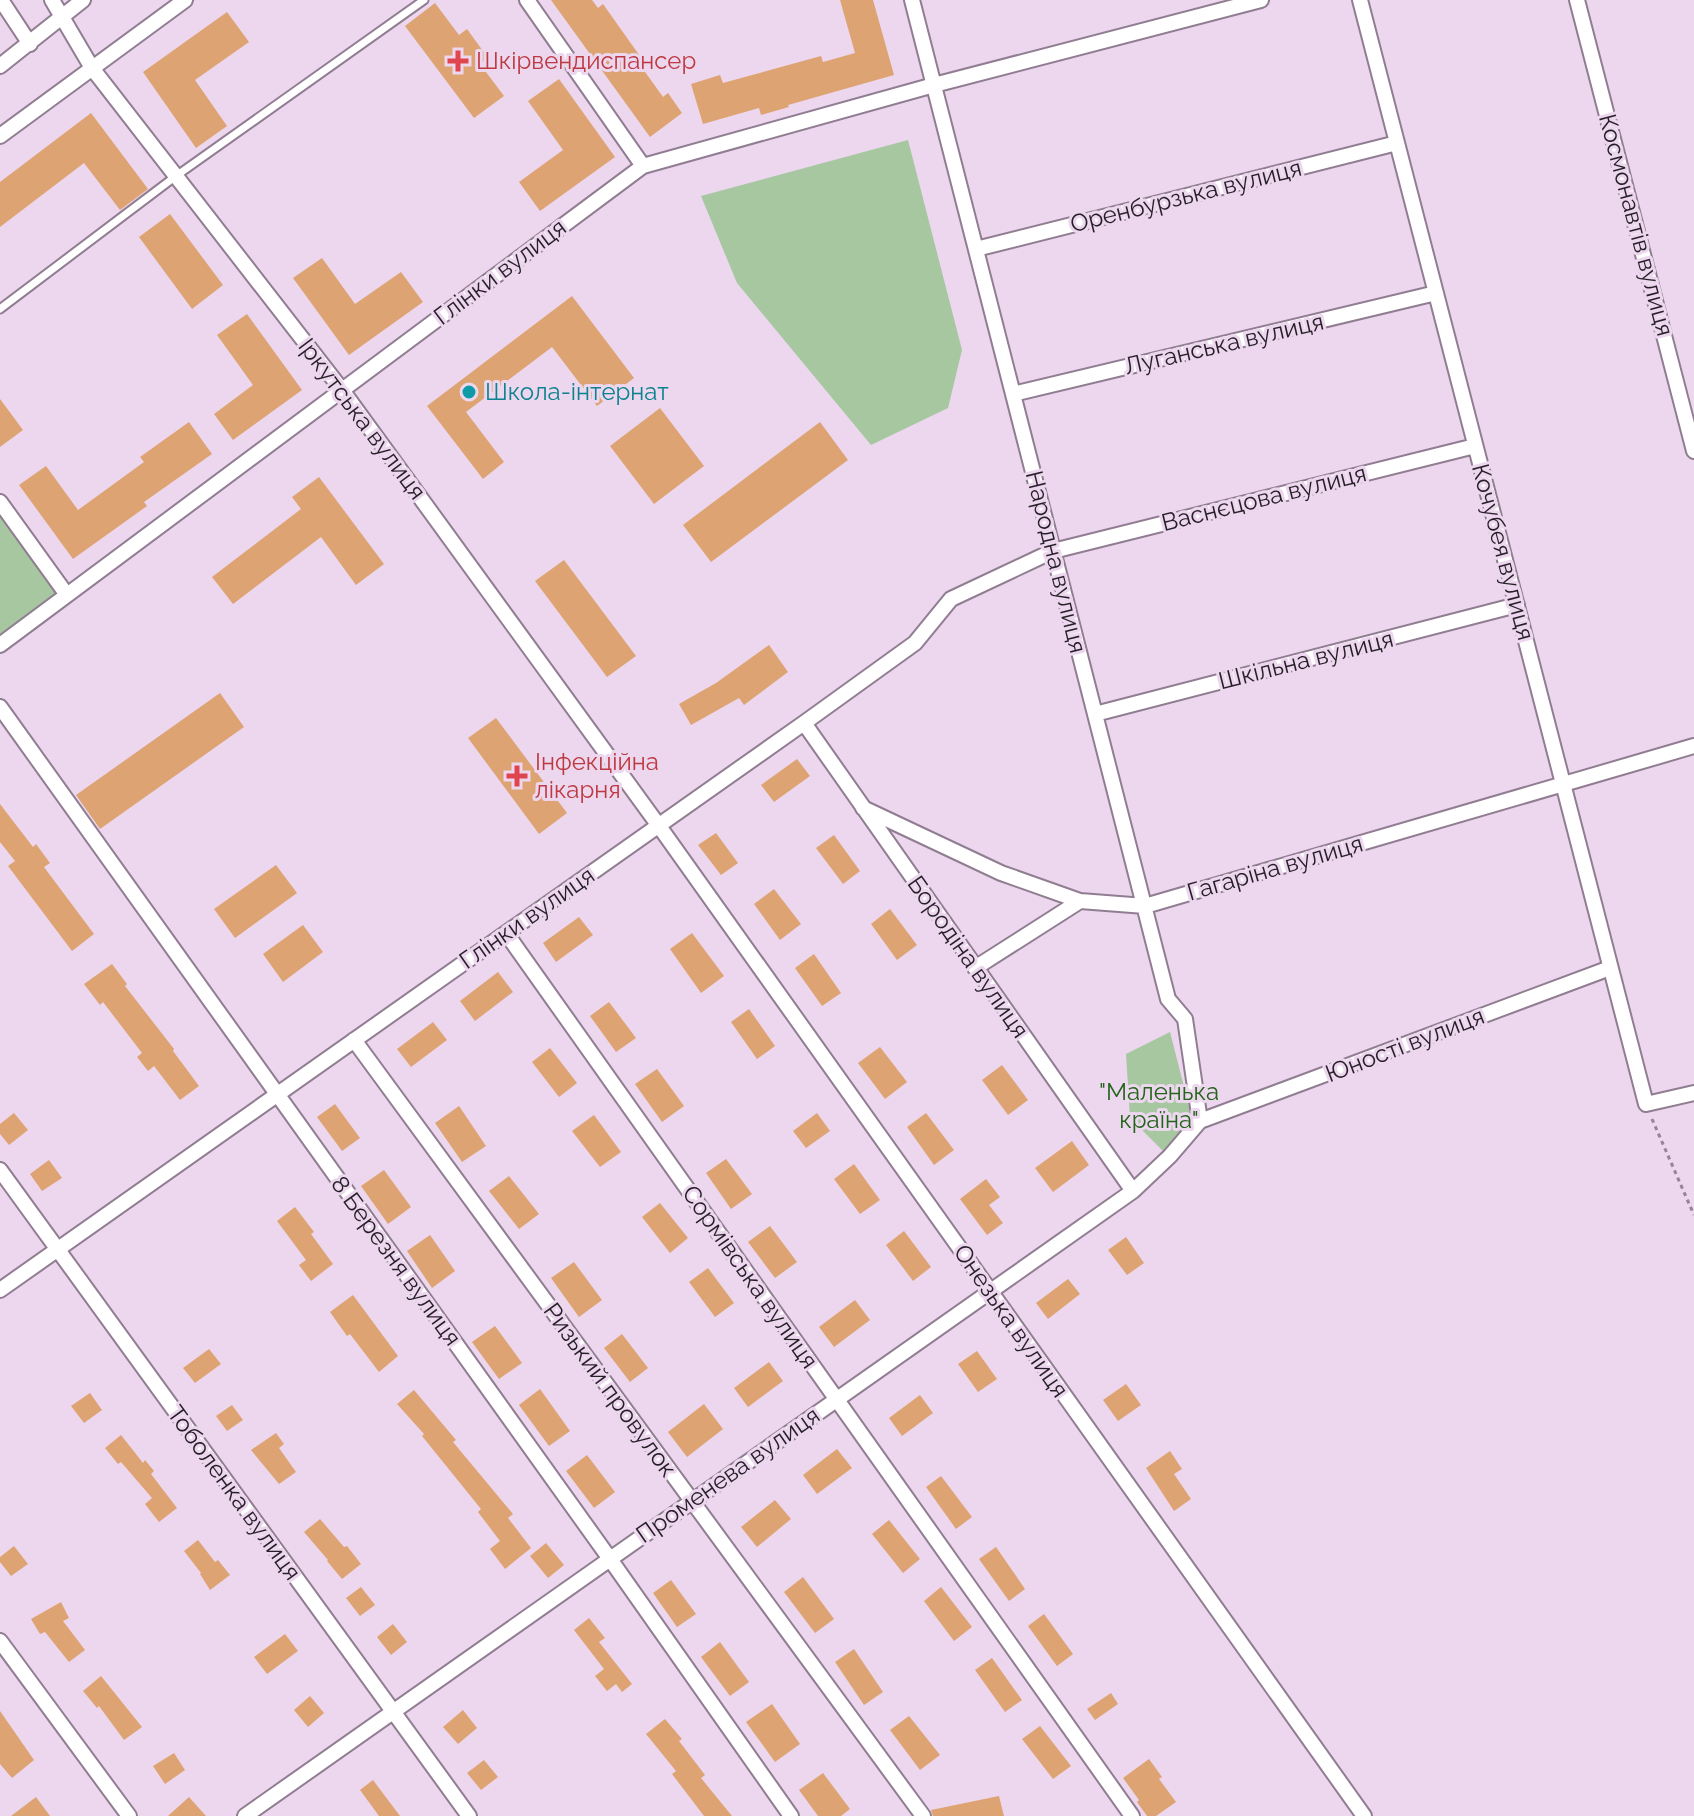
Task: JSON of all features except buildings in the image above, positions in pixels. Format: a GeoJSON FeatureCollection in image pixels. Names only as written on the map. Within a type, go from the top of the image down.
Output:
{"type":"FeatureCollection","features":[{"type":"Feature","properties":{"kind":"street"},"geometry":{"type":"LineString","coordinates":[[1,0],[30,44]]}},
{"type":"Feature","properties":{"kind":"street","name":"Іркутська вулиця"},"geometry":{"type":"LineString","coordinates":[[52,0],[92,68],[342,390],[659,826]]}},
{"type":"Feature","properties":{"kind":"street"},"geometry":{"type":"LineString","coordinates":[[0,66],[83,0]]}},
{"type":"Feature","properties":{"kind":"street"},"geometry":{"type":"LineString","coordinates":[[0,136],[185,0]]}},
{"type":"Feature","properties":{"kind":"street"},"geometry":{"type":"LineString","coordinates":[[527,0],[643,166]]}},
{"type":"Feature","properties":{"kind":"street","name":"Народна вулиця"},"geometry":{"type":"LineString","coordinates":[[912,0],[1168,999],[1185,1019],[1200,1121]]}},
{"type":"Feature","properties":{"kind":"street","name":"Глінки вулиця"},"geometry":{"type":"LineString","coordinates":[[0,645],[643,166],[934,85],[1261,0]]}},
{"type":"Feature","properties":{"kind":"street","name":"Кочубея вулиця"},"geometry":{"type":"LineString","coordinates":[[1360,0],[1646,1104]]}},
{"type":"Feature","properties":{"kind":"street","name":"Космонавтів вулиця"},"geometry":{"type":"LineString","coordinates":[[1577,0],[1694,451]]}},
{"type":"Feature","properties":{"kind":"street","name":"Оренбурзька вулиця"},"geometry":{"type":"LineString","coordinates":[[976,249],[1397,143]]}},
{"type":"Feature","properties":{"kind":"street","name":"Луганська вулиця"},"geometry":{"type":"LineString","coordinates":[[1013,394],[1436,293]]}},
{"type":"Feature","properties":{"kind":"street","name":"Васнєцова вулиця"},"geometry":{"type":"LineString","coordinates":[[1053,551],[1475,446]]}},
{"type":"Feature","properties":{"kind":"street"},"geometry":{"type":"LineString","coordinates":[[0,502],[67,595]]}},
{"type":"Feature","properties":{"kind":"street","name":"Глінки вулиця"},"geometry":{"type":"LineString","coordinates":[[0,1290],[915,643],[951,599],[1053,551]]}},
{"type":"Feature","properties":{"kind":"street","name":"Шкільна вулиця"},"geometry":{"type":"LineString","coordinates":[[1095,714],[1517,605]]}},
{"type":"Feature","properties":{"kind":"street","name":"8 Березня вулиця"},"geometry":{"type":"LineString","coordinates":[[0,707],[791,1816]]}},
{"type":"Feature","properties":{"kind":"street","name":"Бородіна вулиця"},"geometry":{"type":"LineString","coordinates":[[804,723],[1133,1191]]}},
{"type":"Feature","properties":{"kind":"street","name":"Гагаріна вулиця"},"geometry":{"type":"LineString","coordinates":[[863,808],[1001,873],[1080,901],[1145,906],[1694,746]]}},
{"type":"Feature","properties":{"kind":"street","name":"Онезька вулиця"},"geometry":{"type":"LineString","coordinates":[[659,826],[1364,1816]]}},
{"type":"Feature","properties":{"kind":"street"},"geometry":{"type":"LineString","coordinates":[[975,968],[1080,901]]}},
{"type":"Feature","properties":{"kind":"street","name":"Сормівська вулиця"},"geometry":{"type":"LineString","coordinates":[[506,933],[1132,1816]]}},
{"type":"Feature","properties":{"kind":"street","name":"Юності вулиця"},"geometry":{"type":"LineString","coordinates":[[1200,1121],[1610,968]]}},
{"type":"Feature","properties":{"kind":"street","name":"Ризький провулок"},"geometry":{"type":"LineString","coordinates":[[354,1040],[923,1816]]}},
{"type":"Feature","properties":{"kind":"street"},"geometry":{"type":"LineString","coordinates":[[1646,1104],[1694,1093]]}},
{"type":"Feature","properties":{"kind":"street","name":"Променева вулиця"},"geometry":{"type":"LineString","coordinates":[[245,1816],[1133,1191],[1170,1156],[1200,1121]]}},
{"type":"Feature","properties":{"kind":"street","name":"Тоболенка вулиця"},"geometry":{"type":"LineString","coordinates":[[0,1170],[469,1816]]}},
{"type":"Feature","properties":{"kind":"street"},"geometry":{"type":"LineString","coordinates":[[0,1641],[129,1816]]}},
{"type":"Feature","properties":{"kind":"lane"},"geometry":{"type":"LineString","coordinates":[[0,309],[176,176],[424,0]]}},
{"type":"Feature","properties":{"kind":"path"},"geometry":{"type":"LineString","coordinates":[[1646,1104],[1694,1215]]}},
{"type":"Feature","properties":{"kind":"green space"},"geometry":{"type":"Polygon","coordinates":[[[908,140],[962,350],[948,408],[871,445],[737,283],[701,196],[908,140]]]}},
{"type":"Feature","properties":{"kind":"green space"},"geometry":{"type":"Polygon","coordinates":[[[0,502],[66,594],[0,643],[0,502]]]}},
{"type":"Feature","properties":{"kind":"green space","name":"\"Маленька країна\""},"geometry":{"type":"Polygon","coordinates":[[[1170,1032],[1193,1122],[1166,1154],[1130,1118],[1126,1054],[1170,1032]]]}},
{"type":"Feature","properties":{"kind":"place","name":"Шкірвендиспансер"},"geometry":{"type":"Point","coordinates":[458,61]}},
{"type":"Feature","properties":{"kind":"place","name":"Школа-інтернат"},"geometry":{"type":"Point","coordinates":[469,392]}},
{"type":"Feature","properties":{"kind":"place","name":"Інфекційна лікарня"},"geometry":{"type":"Point","coordinates":[517,776]}}]}
